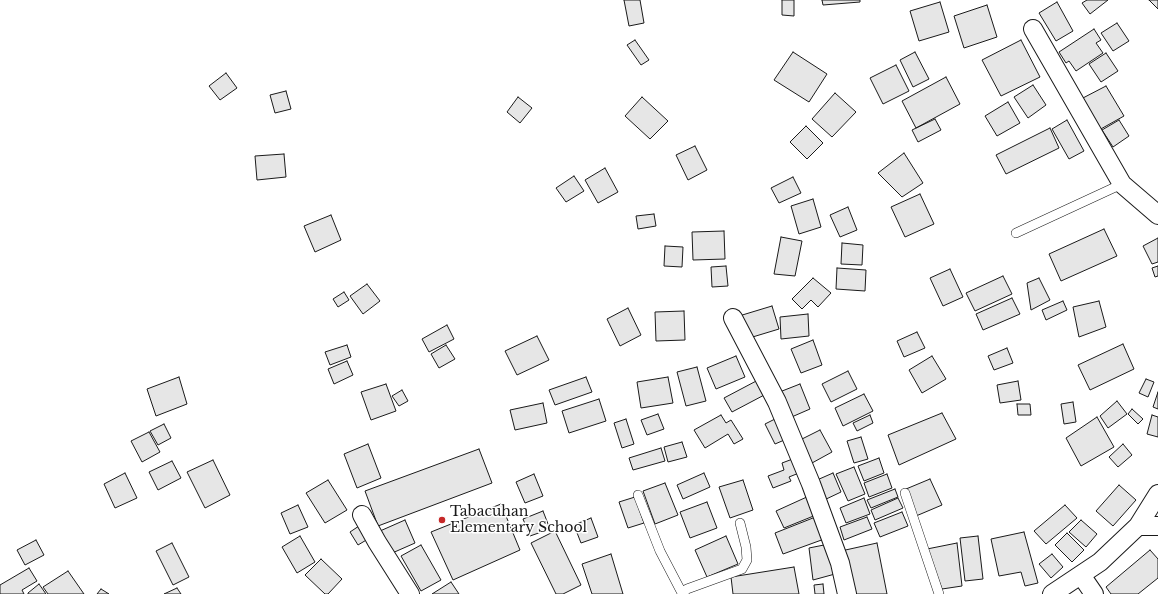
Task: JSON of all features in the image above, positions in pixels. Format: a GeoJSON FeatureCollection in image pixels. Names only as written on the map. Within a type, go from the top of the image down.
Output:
{"type":"FeatureCollection","features":[{"type":"Feature","properties":{"kind":"street"},"geometry":{"type":"LineString","coordinates":[[1033,29],[1122,184],[1158,215]]}},
{"type":"Feature","properties":{"kind":"street"},"geometry":{"type":"LineString","coordinates":[[733,318],[776,402],[811,484],[840,563],[847,594]]}},
{"type":"Feature","properties":{"kind":"street"},"geometry":{"type":"LineString","coordinates":[[1052,594],[1100,562],[1138,526],[1158,494]]}},
{"type":"Feature","properties":{"kind":"street"},"geometry":{"type":"LineString","coordinates":[[362,514],[377,542],[410,594]]}},
{"type":"Feature","properties":{"kind":"street"},"geometry":{"type":"LineString","coordinates":[[1138,526],[1158,526]]}},
{"type":"Feature","properties":{"kind":"street"},"geometry":{"type":"LineString","coordinates":[[1081,576],[1094,594]]}},
{"type":"Feature","properties":{"kind":"lane"},"geometry":{"type":"LineString","coordinates":[[1016,233],[1122,184]]}},
{"type":"Feature","properties":{"kind":"lane"},"geometry":{"type":"LineString","coordinates":[[905,493],[939,594]]}},
{"type":"Feature","properties":{"kind":"lane"},"geometry":{"type":"LineString","coordinates":[[638,495],[660,550],[682,594],[687,589],[742,569],[747,560],[746,546],[740,523]]}},
{"type":"Feature","properties":{"kind":"building"},"geometry":{"type":"Polygon","coordinates":[[[624,0],[640,0],[644,23],[629,26],[624,0]]]}},
{"type":"Feature","properties":{"kind":"building"},"geometry":{"type":"Polygon","coordinates":[[[782,0],[794,0],[794,16],[782,15],[782,0]]]}},
{"type":"Feature","properties":{"kind":"building"},"geometry":{"type":"Polygon","coordinates":[[[822,0],[860,0],[860,2],[823,5],[822,0]]]}},
{"type":"Feature","properties":{"kind":"building"},"geometry":{"type":"Polygon","coordinates":[[[1087,0],[1108,0],[1090,14],[1082,3],[1087,0]]]}},
{"type":"Feature","properties":{"kind":"building"},"geometry":{"type":"Polygon","coordinates":[[[1149,0],[1158,0],[1158,9],[1149,0]]]}},
{"type":"Feature","properties":{"kind":"building"},"geometry":{"type":"Polygon","coordinates":[[[940,2],[949,32],[919,41],[910,11],[940,2]]]}},
{"type":"Feature","properties":{"kind":"building"},"geometry":{"type":"Polygon","coordinates":[[[1057,2],[1073,31],[1056,41],[1039,13],[1057,2]]]}},
{"type":"Feature","properties":{"kind":"building"},"geometry":{"type":"Polygon","coordinates":[[[987,5],[997,37],[964,48],[954,16],[987,5]]]}},
{"type":"Feature","properties":{"kind":"building"},"geometry":{"type":"Polygon","coordinates":[[[1117,23],[1129,41],[1113,51],[1101,33],[1117,23]]]}},
{"type":"Feature","properties":{"kind":"building"},"geometry":{"type":"Polygon","coordinates":[[[1094,29],[1101,40],[1096,43],[1103,53],[1076,71],[1069,61],[1066,63],[1059,52],[1094,29]]]}},
{"type":"Feature","properties":{"kind":"building"},"geometry":{"type":"Polygon","coordinates":[[[635,40],[649,60],[641,65],[627,45],[635,40]]]}},
{"type":"Feature","properties":{"kind":"building"},"geometry":{"type":"Polygon","coordinates":[[[1021,40],[1040,77],[1001,96],[982,60],[1021,40]]]}},
{"type":"Feature","properties":{"kind":"building"},"geometry":{"type":"Polygon","coordinates":[[[793,52],[827,74],[809,102],[774,80],[793,52]]]}},
{"type":"Feature","properties":{"kind":"building"},"geometry":{"type":"Polygon","coordinates":[[[915,52],[929,79],[913,87],[900,60],[915,52]]]}},
{"type":"Feature","properties":{"kind":"building"},"geometry":{"type":"Polygon","coordinates":[[[1106,53],[1118,71],[1101,82],[1089,64],[1106,53]]]}},
{"type":"Feature","properties":{"kind":"building"},"geometry":{"type":"Polygon","coordinates":[[[896,65],[909,91],[883,104],[870,78],[896,65]]]}},
{"type":"Feature","properties":{"kind":"building"},"geometry":{"type":"Polygon","coordinates":[[[226,73],[237,88],[220,100],[209,86],[226,73]]]}},
{"type":"Feature","properties":{"kind":"building"},"geometry":{"type":"Polygon","coordinates":[[[946,77],[960,104],[916,128],[902,101],[946,77]]]}},
{"type":"Feature","properties":{"kind":"building"},"geometry":{"type":"Polygon","coordinates":[[[1033,85],[1046,105],[1028,118],[1014,97],[1033,85]]]}},
{"type":"Feature","properties":{"kind":"building"},"geometry":{"type":"Polygon","coordinates":[[[1106,86],[1124,116],[1099,130],[1081,99],[1106,86]]]}},
{"type":"Feature","properties":{"kind":"building"},"geometry":{"type":"Polygon","coordinates":[[[286,91],[291,109],[275,113],[270,95],[286,91]]]}},
{"type":"Feature","properties":{"kind":"building"},"geometry":{"type":"Polygon","coordinates":[[[835,93],[856,112],[832,137],[812,119],[835,93]]]}},
{"type":"Feature","properties":{"kind":"building"},"geometry":{"type":"Polygon","coordinates":[[[518,97],[532,108],[520,123],[507,112],[518,97]]]}},
{"type":"Feature","properties":{"kind":"building"},"geometry":{"type":"Polygon","coordinates":[[[642,97],[668,121],[650,139],[625,116],[642,97]]]}},
{"type":"Feature","properties":{"kind":"building"},"geometry":{"type":"Polygon","coordinates":[[[1008,102],[1020,123],[997,136],[985,116],[1008,102]]]}},
{"type":"Feature","properties":{"kind":"building"},"geometry":{"type":"Polygon","coordinates":[[[935,119],[941,130],[918,142],[912,130],[935,119]]]}},
{"type":"Feature","properties":{"kind":"building"},"geometry":{"type":"Polygon","coordinates":[[[1067,120],[1084,151],[1069,159],[1052,129],[1067,120]]]}},
{"type":"Feature","properties":{"kind":"building"},"geometry":{"type":"Polygon","coordinates":[[[1119,120],[1129,136],[1113,147],[1102,130],[1119,120]]]}},
{"type":"Feature","properties":{"kind":"building"},"geometry":{"type":"Polygon","coordinates":[[[806,126],[823,143],[807,159],[790,142],[806,126]]]}},
{"type":"Feature","properties":{"kind":"building"},"geometry":{"type":"Polygon","coordinates":[[[1050,128],[1059,148],[1006,174],[996,155],[1050,128]]]}},
{"type":"Feature","properties":{"kind":"building"},"geometry":{"type":"Polygon","coordinates":[[[695,146],[707,170],[688,180],[676,155],[695,146]]]}},
{"type":"Feature","properties":{"kind":"building"},"geometry":{"type":"Polygon","coordinates":[[[904,153],[923,183],[902,197],[878,173],[904,153]]]}},
{"type":"Feature","properties":{"kind":"building"},"geometry":{"type":"Polygon","coordinates":[[[284,154],[286,177],[257,180],[255,156],[284,154]]]}},
{"type":"Feature","properties":{"kind":"building"},"geometry":{"type":"Polygon","coordinates":[[[605,168],[618,192],[598,203],[585,180],[605,168]]]}},
{"type":"Feature","properties":{"kind":"building"},"geometry":{"type":"Polygon","coordinates":[[[574,176],[584,191],[566,202],[556,188],[574,176]]]}},
{"type":"Feature","properties":{"kind":"building"},"geometry":{"type":"Polygon","coordinates":[[[793,177],[801,193],[779,203],[771,188],[793,177]]]}},
{"type":"Feature","properties":{"kind":"building"},"geometry":{"type":"Polygon","coordinates":[[[920,194],[934,224],[905,237],[891,207],[920,194]]]}},
{"type":"Feature","properties":{"kind":"building"},"geometry":{"type":"Polygon","coordinates":[[[813,199],[821,227],[799,234],[791,206],[813,199]]]}},
{"type":"Feature","properties":{"kind":"building"},"geometry":{"type":"Polygon","coordinates":[[[848,207],[857,230],[840,237],[830,215],[848,207]]]}},
{"type":"Feature","properties":{"kind":"building"},"geometry":{"type":"Polygon","coordinates":[[[654,214],[656,226],[638,229],[636,216],[654,214]]]}},
{"type":"Feature","properties":{"kind":"building"},"geometry":{"type":"Polygon","coordinates":[[[331,215],[341,240],[315,252],[304,226],[331,215]]]}},
{"type":"Feature","properties":{"kind":"building"},"geometry":{"type":"Polygon","coordinates":[[[1104,229],[1117,256],[1061,281],[1049,254],[1104,229]]]}},
{"type":"Feature","properties":{"kind":"building"},"geometry":{"type":"Polygon","coordinates":[[[724,231],[725,259],[693,260],[692,232],[724,231]]]}},
{"type":"Feature","properties":{"kind":"building"},"geometry":{"type":"Polygon","coordinates":[[[781,237],[802,241],[795,276],[774,274],[781,237]]]}},
{"type":"Feature","properties":{"kind":"building"},"geometry":{"type":"Polygon","coordinates":[[[1158,238],[1158,262],[1152,264],[1143,246],[1158,238]]]}},
{"type":"Feature","properties":{"kind":"building"},"geometry":{"type":"Polygon","coordinates":[[[842,243],[863,245],[862,265],[841,264],[842,243]]]}},
{"type":"Feature","properties":{"kind":"building"},"geometry":{"type":"Polygon","coordinates":[[[665,246],[683,247],[682,267],[664,266],[665,246]]]}},
{"type":"Feature","properties":{"kind":"building"},"geometry":{"type":"Polygon","coordinates":[[[726,266],[728,286],[712,287],[711,267],[726,266]]]}},
{"type":"Feature","properties":{"kind":"building"},"geometry":{"type":"Polygon","coordinates":[[[1158,266],[1158,276],[1155,277],[1152,268],[1158,266]]]}},
{"type":"Feature","properties":{"kind":"building"},"geometry":{"type":"Polygon","coordinates":[[[837,268],[866,270],[865,291],[836,289],[837,268]]]}},
{"type":"Feature","properties":{"kind":"building"},"geometry":{"type":"Polygon","coordinates":[[[950,269],[963,297],[943,306],[930,278],[950,269]]]}},
{"type":"Feature","properties":{"kind":"building"},"geometry":{"type":"Polygon","coordinates":[[[1003,276],[1012,294],[975,311],[966,293],[1003,276]]]}},
{"type":"Feature","properties":{"kind":"building"},"geometry":{"type":"Polygon","coordinates":[[[813,278],[831,293],[818,307],[811,300],[802,309],[792,299],[813,278]]]}},
{"type":"Feature","properties":{"kind":"building"},"geometry":{"type":"Polygon","coordinates":[[[1039,278],[1050,300],[1031,310],[1027,283],[1039,278]]]}},
{"type":"Feature","properties":{"kind":"building"},"geometry":{"type":"Polygon","coordinates":[[[367,284],[380,301],[363,314],[350,296],[367,284]]]}},
{"type":"Feature","properties":{"kind":"building"},"geometry":{"type":"Polygon","coordinates":[[[344,292],[349,300],[338,307],[333,299],[344,292]]]}},
{"type":"Feature","properties":{"kind":"building"},"geometry":{"type":"Polygon","coordinates":[[[1012,298],[1020,314],[983,330],[976,314],[1012,298]]]}},
{"type":"Feature","properties":{"kind":"building"},"geometry":{"type":"Polygon","coordinates":[[[1063,301],[1067,310],[1046,320],[1042,310],[1063,301]]]}},
{"type":"Feature","properties":{"kind":"building"},"geometry":{"type":"Polygon","coordinates":[[[1099,301],[1106,327],[1079,337],[1073,307],[1099,301]]]}},
{"type":"Feature","properties":{"kind":"building"},"geometry":{"type":"Polygon","coordinates":[[[772,306],[779,329],[746,339],[739,316],[772,306]]]}},
{"type":"Feature","properties":{"kind":"building"},"geometry":{"type":"Polygon","coordinates":[[[628,308],[641,335],[620,346],[607,319],[628,308]]]}},
{"type":"Feature","properties":{"kind":"building"},"geometry":{"type":"Polygon","coordinates":[[[684,311],[685,340],[656,341],[655,312],[684,311]]]}},
{"type":"Feature","properties":{"kind":"building"},"geometry":{"type":"Polygon","coordinates":[[[808,314],[809,336],[781,339],[780,317],[808,314]]]}},
{"type":"Feature","properties":{"kind":"building"},"geometry":{"type":"Polygon","coordinates":[[[447,325],[454,339],[429,352],[422,339],[447,325]]]}},
{"type":"Feature","properties":{"kind":"building"},"geometry":{"type":"Polygon","coordinates":[[[917,332],[925,348],[904,357],[897,341],[917,332]]]}},
{"type":"Feature","properties":{"kind":"building"},"geometry":{"type":"Polygon","coordinates":[[[537,336],[549,360],[517,375],[505,351],[537,336]]]}},
{"type":"Feature","properties":{"kind":"building"},"geometry":{"type":"Polygon","coordinates":[[[813,340],[822,365],[801,373],[791,349],[813,340]]]}},
{"type":"Feature","properties":{"kind":"building"},"geometry":{"type":"Polygon","coordinates":[[[1123,344],[1134,369],[1090,390],[1078,365],[1123,344]]]}},
{"type":"Feature","properties":{"kind":"building"},"geometry":{"type":"Polygon","coordinates":[[[347,345],[351,357],[330,365],[325,352],[347,345]]]}},
{"type":"Feature","properties":{"kind":"building"},"geometry":{"type":"Polygon","coordinates":[[[446,345],[455,359],[439,368],[431,354],[446,345]]]}},
{"type":"Feature","properties":{"kind":"building"},"geometry":{"type":"Polygon","coordinates":[[[1007,348],[1013,363],[994,370],[988,356],[1007,348]]]}},
{"type":"Feature","properties":{"kind":"building"},"geometry":{"type":"Polygon","coordinates":[[[736,356],[745,377],[716,389],[707,368],[736,356]]]}},
{"type":"Feature","properties":{"kind":"building"},"geometry":{"type":"Polygon","coordinates":[[[932,356],[946,379],[922,393],[909,370],[932,356]]]}},
{"type":"Feature","properties":{"kind":"building"},"geometry":{"type":"Polygon","coordinates":[[[347,361],[353,375],[334,384],[328,369],[347,361]]]}},
{"type":"Feature","properties":{"kind":"building"},"geometry":{"type":"Polygon","coordinates":[[[697,367],[706,401],[686,406],[677,372],[697,367]]]}},
{"type":"Feature","properties":{"kind":"building"},"geometry":{"type":"Polygon","coordinates":[[[848,371],[857,389],[831,402],[822,384],[848,371]]]}},
{"type":"Feature","properties":{"kind":"building"},"geometry":{"type":"Polygon","coordinates":[[[179,377],[187,404],[156,416],[147,389],[179,377]]]}},
{"type":"Feature","properties":{"kind":"building"},"geometry":{"type":"Polygon","coordinates":[[[586,377],[592,392],[555,405],[549,390],[586,377]]]}},
{"type":"Feature","properties":{"kind":"building"},"geometry":{"type":"Polygon","coordinates":[[[668,377],[673,403],[641,408],[637,382],[668,377]]]}},
{"type":"Feature","properties":{"kind":"building"},"geometry":{"type":"Polygon","coordinates":[[[760,379],[768,393],[732,412],[724,398],[760,379]]]}},
{"type":"Feature","properties":{"kind":"building"},"geometry":{"type":"Polygon","coordinates":[[[1146,379],[1154,382],[1148,397],[1139,393],[1146,379]]]}},
{"type":"Feature","properties":{"kind":"building"},"geometry":{"type":"Polygon","coordinates":[[[1018,381],[1021,400],[1000,403],[997,385],[1018,381]]]}},
{"type":"Feature","properties":{"kind":"building"},"geometry":{"type":"Polygon","coordinates":[[[386,384],[396,411],[371,420],[361,392],[386,384]]]}},
{"type":"Feature","properties":{"kind":"building"},"geometry":{"type":"Polygon","coordinates":[[[800,384],[810,409],[787,419],[777,393],[800,384]]]}},
{"type":"Feature","properties":{"kind":"building"},"geometry":{"type":"Polygon","coordinates":[[[402,390],[408,401],[399,406],[392,396],[402,390]]]}},
{"type":"Feature","properties":{"kind":"building"},"geometry":{"type":"Polygon","coordinates":[[[1158,392],[1158,409],[1153,407],[1158,392]]]}},
{"type":"Feature","properties":{"kind":"building"},"geometry":{"type":"Polygon","coordinates":[[[864,394],[873,411],[843,426],[835,408],[864,394]]]}},
{"type":"Feature","properties":{"kind":"building"},"geometry":{"type":"Polygon","coordinates":[[[599,399],[606,421],[569,433],[562,411],[599,399]]]}},
{"type":"Feature","properties":{"kind":"building"},"geometry":{"type":"Polygon","coordinates":[[[1117,401],[1127,414],[1108,428],[1100,416],[1117,401]]]}},
{"type":"Feature","properties":{"kind":"building"},"geometry":{"type":"Polygon","coordinates":[[[1073,402],[1076,422],[1064,424],[1061,404],[1073,402]]]}},
{"type":"Feature","properties":{"kind":"building"},"geometry":{"type":"Polygon","coordinates":[[[543,403],[547,423],[515,430],[510,410],[543,403]]]}},
{"type":"Feature","properties":{"kind":"building"},"geometry":{"type":"Polygon","coordinates":[[[1017,404],[1030,404],[1031,415],[1018,415],[1017,404]]]}},
{"type":"Feature","properties":{"kind":"building"},"geometry":{"type":"Polygon","coordinates":[[[1132,409],[1143,419],[1138,424],[1128,414],[1132,409]]]}},
{"type":"Feature","properties":{"kind":"building"},"geometry":{"type":"Polygon","coordinates":[[[942,413],[956,439],[899,465],[888,435],[942,413]]]}},
{"type":"Feature","properties":{"kind":"building"},"geometry":{"type":"Polygon","coordinates":[[[658,414],[664,429],[647,435],[641,420],[658,414]]]}},
{"type":"Feature","properties":{"kind":"building"},"geometry":{"type":"Polygon","coordinates":[[[721,415],[726,423],[731,420],[743,439],[734,444],[728,434],[705,448],[694,430],[721,415]]]}},
{"type":"Feature","properties":{"kind":"building"},"geometry":{"type":"Polygon","coordinates":[[[870,415],[873,423],[857,431],[853,423],[870,415]]]}},
{"type":"Feature","properties":{"kind":"building"},"geometry":{"type":"Polygon","coordinates":[[[1152,415],[1158,417],[1158,437],[1147,434],[1152,415]]]}},
{"type":"Feature","properties":{"kind":"building"},"geometry":{"type":"Polygon","coordinates":[[[779,417],[789,438],[775,444],[765,424],[779,417]]]}},
{"type":"Feature","properties":{"kind":"building"},"geometry":{"type":"Polygon","coordinates":[[[1097,417],[1114,447],[1081,466],[1066,438],[1097,417]]]}},
{"type":"Feature","properties":{"kind":"building"},"geometry":{"type":"Polygon","coordinates":[[[626,419],[634,444],[622,448],[614,423],[626,419]]]}},
{"type":"Feature","properties":{"kind":"building"},"geometry":{"type":"Polygon","coordinates":[[[164,424],[171,438],[158,445],[150,431],[164,424]]]}},
{"type":"Feature","properties":{"kind":"building"},"geometry":{"type":"Polygon","coordinates":[[[820,430],[832,452],[812,463],[800,440],[820,430]]]}},
{"type":"Feature","properties":{"kind":"building"},"geometry":{"type":"Polygon","coordinates":[[[149,432],[160,452],[142,462],[131,441],[149,432]]]}},
{"type":"Feature","properties":{"kind":"building"},"geometry":{"type":"Polygon","coordinates":[[[861,437],[868,459],[854,463],[847,441],[861,437]]]}},
{"type":"Feature","properties":{"kind":"building"},"geometry":{"type":"Polygon","coordinates":[[[682,442],[687,457],[668,462],[664,447],[682,442]]]}},
{"type":"Feature","properties":{"kind":"building"},"geometry":{"type":"Polygon","coordinates":[[[368,444],[381,478],[357,488],[344,454],[368,444]]]}},
{"type":"Feature","properties":{"kind":"building"},"geometry":{"type":"Polygon","coordinates":[[[1123,444],[1132,455],[1118,467],[1109,457],[1123,444]]]}},
{"type":"Feature","properties":{"kind":"building"},"geometry":{"type":"Polygon","coordinates":[[[661,448],[665,461],[633,470],[629,458],[661,448]]]}},
{"type":"Feature","properties":{"kind":"building"},"geometry":{"type":"Polygon","coordinates":[[[479,449],[492,483],[378,526],[365,491],[479,449]]]}},
{"type":"Feature","properties":{"kind":"building"},"geometry":{"type":"Polygon","coordinates":[[[798,457],[804,471],[789,477],[791,481],[773,488],[768,476],[784,470],[782,463],[798,457]]]}},
{"type":"Feature","properties":{"kind":"building"},"geometry":{"type":"Polygon","coordinates":[[[879,458],[884,473],[864,481],[858,466],[879,458]]]}},
{"type":"Feature","properties":{"kind":"building"},"geometry":{"type":"Polygon","coordinates":[[[213,460],[230,495],[205,508],[187,472],[213,460]]]}},
{"type":"Feature","properties":{"kind":"building"},"geometry":{"type":"Polygon","coordinates":[[[172,461],[181,478],[158,490],[149,472],[172,461]]]}},
{"type":"Feature","properties":{"kind":"building"},"geometry":{"type":"Polygon","coordinates":[[[854,467],[865,494],[848,501],[836,474],[854,467]]]}},
{"type":"Feature","properties":{"kind":"building"},"geometry":{"type":"Polygon","coordinates":[[[125,473],[137,498],[115,508],[104,484],[125,473]]]}},
{"type":"Feature","properties":{"kind":"building"},"geometry":{"type":"Polygon","coordinates":[[[704,473],[710,487],[683,499],[677,485],[704,473]]]}},
{"type":"Feature","properties":{"kind":"building"},"geometry":{"type":"Polygon","coordinates":[[[833,473],[841,492],[822,501],[817,480],[833,473]]]}},
{"type":"Feature","properties":{"kind":"building"},"geometry":{"type":"Polygon","coordinates":[[[534,474],[543,496],[525,503],[516,482],[534,474]]]}},
{"type":"Feature","properties":{"kind":"building"},"geometry":{"type":"Polygon","coordinates":[[[887,474],[892,488],[869,497],[864,483],[887,474]]]}},
{"type":"Feature","properties":{"kind":"building"},"geometry":{"type":"Polygon","coordinates":[[[930,479],[942,505],[916,516],[906,489],[930,479]]]}},
{"type":"Feature","properties":{"kind":"building"},"geometry":{"type":"Polygon","coordinates":[[[328,480],[347,510],[325,523],[306,493],[328,480]]]}},
{"type":"Feature","properties":{"kind":"building"},"geometry":{"type":"Polygon","coordinates":[[[743,480],[753,510],[730,518],[719,487],[743,480]]]}},
{"type":"Feature","properties":{"kind":"building"},"geometry":{"type":"Polygon","coordinates":[[[665,483],[678,515],[655,524],[643,491],[665,483]]]}},
{"type":"Feature","properties":{"kind":"building"},"geometry":{"type":"Polygon","coordinates":[[[1119,485],[1136,500],[1113,526],[1096,511],[1119,485]]]}},
{"type":"Feature","properties":{"kind":"building"},"geometry":{"type":"Polygon","coordinates":[[[895,489],[898,497],[871,508],[867,500],[895,489]]]}},
{"type":"Feature","properties":{"kind":"building"},"geometry":{"type":"Polygon","coordinates":[[[809,496],[816,515],[784,528],[776,511],[809,496]]]}},
{"type":"Feature","properties":{"kind":"building"},"geometry":{"type":"Polygon","coordinates":[[[635,497],[644,523],[628,528],[619,502],[635,497]]]}},
{"type":"Feature","properties":{"kind":"building"},"geometry":{"type":"Polygon","coordinates":[[[864,498],[870,514],[846,523],[840,508],[864,498]]]}},
{"type":"Feature","properties":{"kind":"building"},"geometry":{"type":"Polygon","coordinates":[[[898,498],[903,508],[875,520],[871,510],[898,498]]]}},
{"type":"Feature","properties":{"kind":"building"},"geometry":{"type":"Polygon","coordinates":[[[707,502],[717,528],[690,538],[680,512],[707,502]]]}},
{"type":"Feature","properties":{"kind":"building"},"geometry":{"type":"Polygon","coordinates":[[[501,504],[520,550],[453,580],[431,532],[501,504]]]}},
{"type":"Feature","properties":{"kind":"building"},"geometry":{"type":"Polygon","coordinates":[[[298,505],[308,527],[290,534],[281,513],[298,505]]]}},
{"type":"Feature","properties":{"kind":"building"},"geometry":{"type":"Polygon","coordinates":[[[1065,505],[1077,518],[1046,544],[1034,531],[1065,505]]]}},
{"type":"Feature","properties":{"kind":"building"},"geometry":{"type":"Polygon","coordinates":[[[543,511],[550,529],[530,536],[523,519],[543,511]]]}},
{"type":"Feature","properties":{"kind":"building"},"geometry":{"type":"Polygon","coordinates":[[[902,512],[908,526],[880,537],[874,523],[902,512]]]}},
{"type":"Feature","properties":{"kind":"building"},"geometry":{"type":"Polygon","coordinates":[[[818,516],[827,538],[783,554],[775,533],[818,516]]]}},
{"type":"Feature","properties":{"kind":"building"},"geometry":{"type":"Polygon","coordinates":[[[867,517],[872,529],[844,540],[840,527],[867,517]]]}},
{"type":"Feature","properties":{"kind":"building"},"geometry":{"type":"Polygon","coordinates":[[[591,518],[598,537],[581,543],[574,525],[591,518]]]}},
{"type":"Feature","properties":{"kind":"building"},"geometry":{"type":"Polygon","coordinates":[[[405,520],[415,543],[390,554],[380,531],[405,520]]]}},
{"type":"Feature","properties":{"kind":"building"},"geometry":{"type":"Polygon","coordinates":[[[1081,520],[1097,534],[1086,547],[1069,532],[1081,520]]]}},
{"type":"Feature","properties":{"kind":"building"},"geometry":{"type":"Polygon","coordinates":[[[359,526],[368,539],[358,545],[350,532],[359,526]]]}},
{"type":"Feature","properties":{"kind":"building"},"geometry":{"type":"Polygon","coordinates":[[[555,531],[581,585],[563,594],[556,594],[531,543],[555,531]]]}},
{"type":"Feature","properties":{"kind":"building"},"geometry":{"type":"Polygon","coordinates":[[[1024,532],[1038,583],[1025,586],[1021,572],[999,576],[991,539],[1024,532]]]}},
{"type":"Feature","properties":{"kind":"building"},"geometry":{"type":"Polygon","coordinates":[[[1067,533],[1084,550],[1072,562],[1055,545],[1067,533]]]}},
{"type":"Feature","properties":{"kind":"building"},"geometry":{"type":"Polygon","coordinates":[[[300,536],[315,562],[297,573],[282,547],[300,536]]]}},
{"type":"Feature","properties":{"kind":"building"},"geometry":{"type":"Polygon","coordinates":[[[726,536],[738,564],[707,577],[695,550],[726,536]]]}},
{"type":"Feature","properties":{"kind":"building"},"geometry":{"type":"Polygon","coordinates":[[[978,536],[983,579],[965,581],[960,538],[978,536]]]}},
{"type":"Feature","properties":{"kind":"building"},"geometry":{"type":"Polygon","coordinates":[[[36,540],[44,555],[25,565],[17,550],[36,540]]]}},
{"type":"Feature","properties":{"kind":"building"},"geometry":{"type":"Polygon","coordinates":[[[172,543],[189,577],[173,585],[156,551],[172,543]]]}},
{"type":"Feature","properties":{"kind":"building"},"geometry":{"type":"Polygon","coordinates":[[[877,543],[887,594],[854,594],[841,551],[877,543]]]}},
{"type":"Feature","properties":{"kind":"building"},"geometry":{"type":"Polygon","coordinates":[[[957,543],[962,586],[942,589],[927,549],[957,543]]]}},
{"type":"Feature","properties":{"kind":"building"},"geometry":{"type":"Polygon","coordinates":[[[829,544],[835,574],[813,580],[809,548],[829,544]]]}},
{"type":"Feature","properties":{"kind":"building"},"geometry":{"type":"Polygon","coordinates":[[[421,545],[441,580],[421,591],[401,556],[421,545]]]}},
{"type":"Feature","properties":{"kind":"building"},"geometry":{"type":"Polygon","coordinates":[[[1150,550],[1158,559],[1158,578],[1138,594],[1111,594],[1106,587],[1150,550]]]}},
{"type":"Feature","properties":{"kind":"building"},"geometry":{"type":"Polygon","coordinates":[[[611,554],[623,594],[592,594],[582,564],[611,554]]]}},
{"type":"Feature","properties":{"kind":"building"},"geometry":{"type":"Polygon","coordinates":[[[1052,554],[1063,567],[1051,578],[1039,564],[1052,554]]]}},
{"type":"Feature","properties":{"kind":"building"},"geometry":{"type":"Polygon","coordinates":[[[321,559],[342,579],[328,594],[325,594],[305,575],[321,559]]]}},
{"type":"Feature","properties":{"kind":"building"},"geometry":{"type":"Polygon","coordinates":[[[794,567],[799,594],[733,594],[731,577],[794,567]]]}},
{"type":"Feature","properties":{"kind":"building"},"geometry":{"type":"Polygon","coordinates":[[[29,568],[37,581],[22,590],[24,594],[0,594],[0,585],[29,568]]]}},
{"type":"Feature","properties":{"kind":"building"},"geometry":{"type":"Polygon","coordinates":[[[68,571],[84,594],[48,594],[43,587],[68,571]]]}},
{"type":"Feature","properties":{"kind":"building"},"geometry":{"type":"Polygon","coordinates":[[[451,582],[459,594],[432,594],[451,582]]]}},
{"type":"Feature","properties":{"kind":"building"},"geometry":{"type":"Polygon","coordinates":[[[39,584],[46,594],[28,594],[28,593],[39,584]]]}},
{"type":"Feature","properties":{"kind":"building"},"geometry":{"type":"Polygon","coordinates":[[[823,584],[824,594],[815,594],[814,585],[823,584]]]}},
{"type":"Feature","properties":{"kind":"building"},"geometry":{"type":"Polygon","coordinates":[[[177,588],[181,594],[164,594],[177,588]]]}},
{"type":"Feature","properties":{"kind":"building"},"geometry":{"type":"Polygon","coordinates":[[[101,589],[109,594],[97,594],[101,589]]]}},
{"type":"Feature","properties":{"kind":"place","name":"Tabacuhan Elementary School"},"geometry":{"type":"Point","coordinates":[442,520]}}]}
